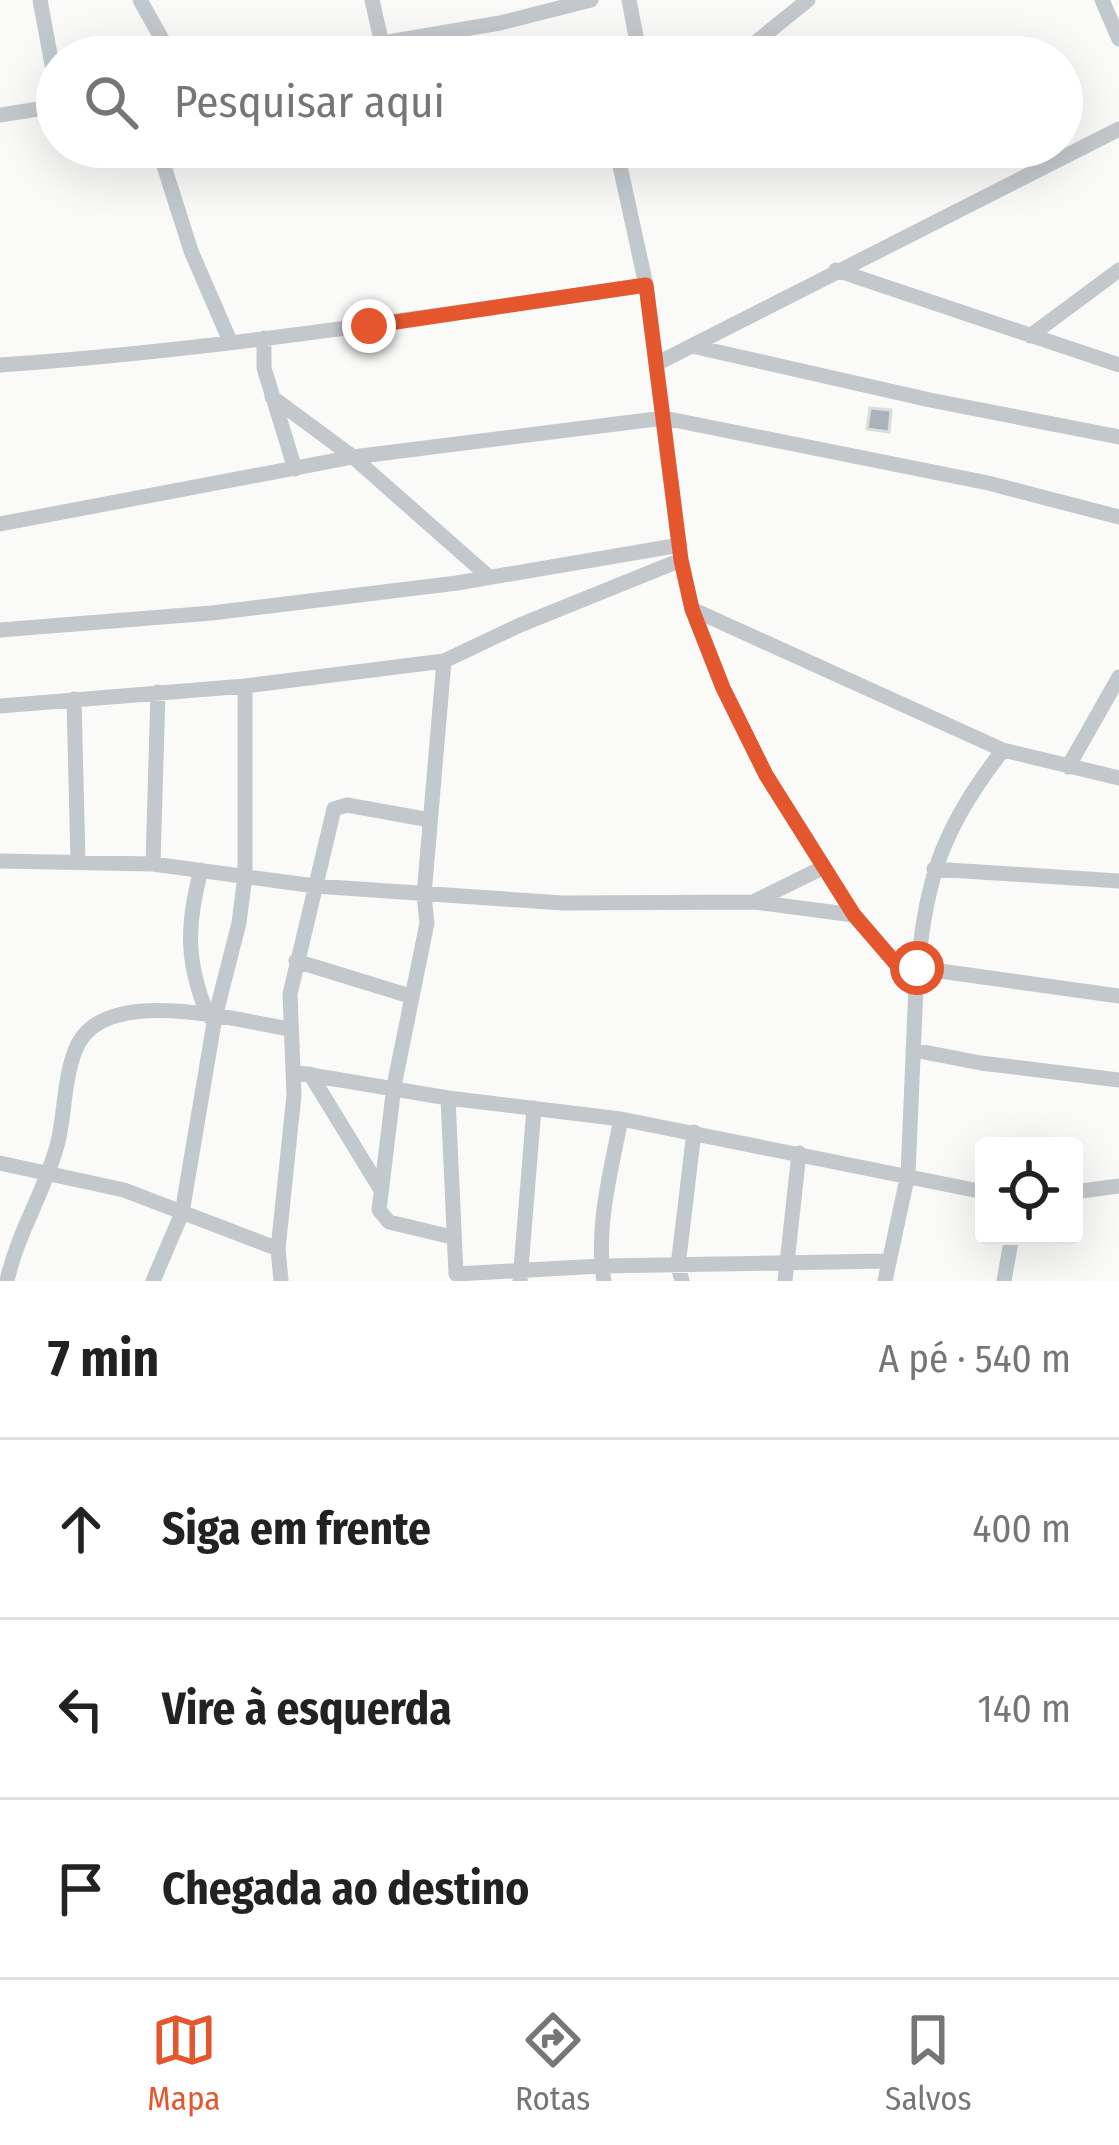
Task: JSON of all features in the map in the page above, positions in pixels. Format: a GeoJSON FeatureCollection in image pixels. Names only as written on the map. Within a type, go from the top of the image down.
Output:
{"type":"FeatureCollection","features":[{"type":"Feature","properties":{"kind":"street"},"geometry":{"type":"LineString","coordinates":[[40,0],[47,36]]}},
{"type":"Feature","properties":{"kind":"street"},"geometry":{"type":"LineString","coordinates":[[140,0],[160,36]]}},
{"type":"Feature","properties":{"kind":"street"},"geometry":{"type":"LineString","coordinates":[[372,0],[381,36]]}},
{"type":"Feature","properties":{"kind":"street"},"geometry":{"type":"LineString","coordinates":[[444,36],[591,0]]}},
{"type":"Feature","properties":{"kind":"street"},"geometry":{"type":"LineString","coordinates":[[629,0],[636,36]]}},
{"type":"Feature","properties":{"kind":"street"},"geometry":{"type":"LineString","coordinates":[[763,36],[808,0]]}},
{"type":"Feature","properties":{"kind":"street"},"geometry":{"type":"LineString","coordinates":[[1102,0],[1119,39]]}},
{"type":"Feature","properties":{"kind":"street"},"geometry":{"type":"LineString","coordinates":[[0,115],[36,109]]}},
{"type":"Feature","properties":{"kind":"street"},"geometry":{"type":"LineString","coordinates":[[1083,151],[1119,129]]}},
{"type":"Feature","properties":{"kind":"street"},"geometry":{"type":"LineString","coordinates":[[165,168],[191,251],[237,341],[264,368]]}},
{"type":"Feature","properties":{"kind":"street"},"geometry":{"type":"LineString","coordinates":[[620,168],[646,285],[692,609],[723,688],[766,775],[854,915],[916,987]]}},
{"type":"Feature","properties":{"kind":"street"},"geometry":{"type":"LineString","coordinates":[[658,363],[1048,168]]}},
{"type":"Feature","properties":{"kind":"street"},"geometry":{"type":"LineString","coordinates":[[836,270],[1119,365]]}},
{"type":"Feature","properties":{"kind":"street"},"geometry":{"type":"LineString","coordinates":[[1030,335],[1119,270]]}},
{"type":"Feature","properties":{"kind":"street"},"geometry":{"type":"LineString","coordinates":[[0,365],[125,356],[369,326],[646,285]]}},
{"type":"Feature","properties":{"kind":"street"},"geometry":{"type":"LineString","coordinates":[[264,338],[264,368],[295,469]]}},
{"type":"Feature","properties":{"kind":"street"},"geometry":{"type":"LineString","coordinates":[[692,346],[1119,437]]}},
{"type":"Feature","properties":{"kind":"street"},"geometry":{"type":"LineString","coordinates":[[272,397],[353,457],[489,578]]}},
{"type":"Feature","properties":{"kind":"street"},"geometry":{"type":"LineString","coordinates":[[0,524],[353,457],[664,418],[965,478],[1119,517]]}},
{"type":"Feature","properties":{"kind":"street"},"geometry":{"type":"LineString","coordinates":[[0,630],[212,613],[681,552]]}},
{"type":"Feature","properties":{"kind":"street"},"geometry":{"type":"LineString","coordinates":[[0,706],[245,686],[444,661],[681,552]]}},
{"type":"Feature","properties":{"kind":"street"},"geometry":{"type":"LineString","coordinates":[[692,609],[1003,750],[1119,778]]}},
{"type":"Feature","properties":{"kind":"street"},"geometry":{"type":"LineString","coordinates":[[444,661],[424,895],[427,923],[394,1086],[379,1210],[389,1222],[452,1237]]}},
{"type":"Feature","properties":{"kind":"street"},"geometry":{"type":"LineString","coordinates":[[1068,766],[1119,676]]}},
{"type":"Feature","properties":{"kind":"street"},"geometry":{"type":"LineString","coordinates":[[153,1281],[182,1213],[212,1017],[239,922],[245,876],[245,686]]}},
{"type":"Feature","properties":{"kind":"street"},"geometry":{"type":"LineString","coordinates":[[153,864],[158,692]]}},
{"type":"Feature","properties":{"kind":"street"},"geometry":{"type":"LineString","coordinates":[[74,699],[78,862]]}},
{"type":"Feature","properties":{"kind":"street"},"geometry":{"type":"LineString","coordinates":[[885,1281],[908,1174],[923,912],[939,850],[969,794],[1003,750]]}},
{"type":"Feature","properties":{"kind":"street"},"geometry":{"type":"LineString","coordinates":[[380,1190],[302,1073],[290,1029],[296,961],[334,809],[340,805],[430,820]]}},
{"type":"Feature","properties":{"kind":"street"},"geometry":{"type":"LineString","coordinates":[[0,861],[153,864],[424,895],[563,903],[754,902],[854,915]]}},
{"type":"Feature","properties":{"kind":"street"},"geometry":{"type":"LineString","coordinates":[[754,902],[822,868]]}},
{"type":"Feature","properties":{"kind":"street"},"geometry":{"type":"LineString","coordinates":[[934,868],[1119,881]]}},
{"type":"Feature","properties":{"kind":"street"},"geometry":{"type":"LineString","coordinates":[[201,870],[189,915],[190,939],[193,973],[212,1017]]}},
{"type":"Feature","properties":{"kind":"street"},"geometry":{"type":"LineString","coordinates":[[296,961],[410,996]]}},
{"type":"Feature","properties":{"kind":"street"},"geometry":{"type":"LineString","coordinates":[[917,968],[1119,996]]}},
{"type":"Feature","properties":{"kind":"street"},"geometry":{"type":"LineString","coordinates":[[5,1277],[48,1173],[76,1047],[88,1032],[142,1009],[172,1009],[290,1029]]}},
{"type":"Feature","properties":{"kind":"street"},"geometry":{"type":"LineString","coordinates":[[913,1050],[1119,1081]]}},
{"type":"Feature","properties":{"kind":"street"},"geometry":{"type":"LineString","coordinates":[[302,1073],[448,1098],[621,1119],[975,1190]]}},
{"type":"Feature","properties":{"kind":"street"},"geometry":{"type":"LineString","coordinates":[[281,1281],[278,1249],[302,1073]]}},
{"type":"Feature","properties":{"kind":"street"},"geometry":{"type":"LineString","coordinates":[[448,1098],[455,1278],[785,1272],[888,1262]]}},
{"type":"Feature","properties":{"kind":"street"},"geometry":{"type":"LineString","coordinates":[[521,1275],[534,1108]]}},
{"type":"Feature","properties":{"kind":"street"},"geometry":{"type":"LineString","coordinates":[[603,1274],[607,1193],[621,1119]]}},
{"type":"Feature","properties":{"kind":"street"},"geometry":{"type":"LineString","coordinates":[[680,1274],[694,1132]]}},
{"type":"Feature","properties":{"kind":"street"},"geometry":{"type":"LineString","coordinates":[[785,1272],[799,1153]]}},
{"type":"Feature","properties":{"kind":"street"},"geometry":{"type":"LineString","coordinates":[[0,1163],[124,1190],[278,1249]]}},
{"type":"Feature","properties":{"kind":"street"},"geometry":{"type":"LineString","coordinates":[[1083,1191],[1119,1186]]}},
{"type":"Feature","properties":{"kind":"street"},"geometry":{"type":"LineString","coordinates":[[1004,1281],[1010,1245]]}},
{"type":"Feature","properties":{"kind":"building"},"geometry":{"type":"Polygon","coordinates":[[[870,408],[891,410],[889,432],[867,429],[870,408]]]}},
{"type":"Feature","properties":{"kind":"route"},"geometry":{"type":"LineString","coordinates":[[369,326],[646,285],[681,560],[692,609],[723,688],[766,775],[854,915],[916,987],[917,968]]}}]}
